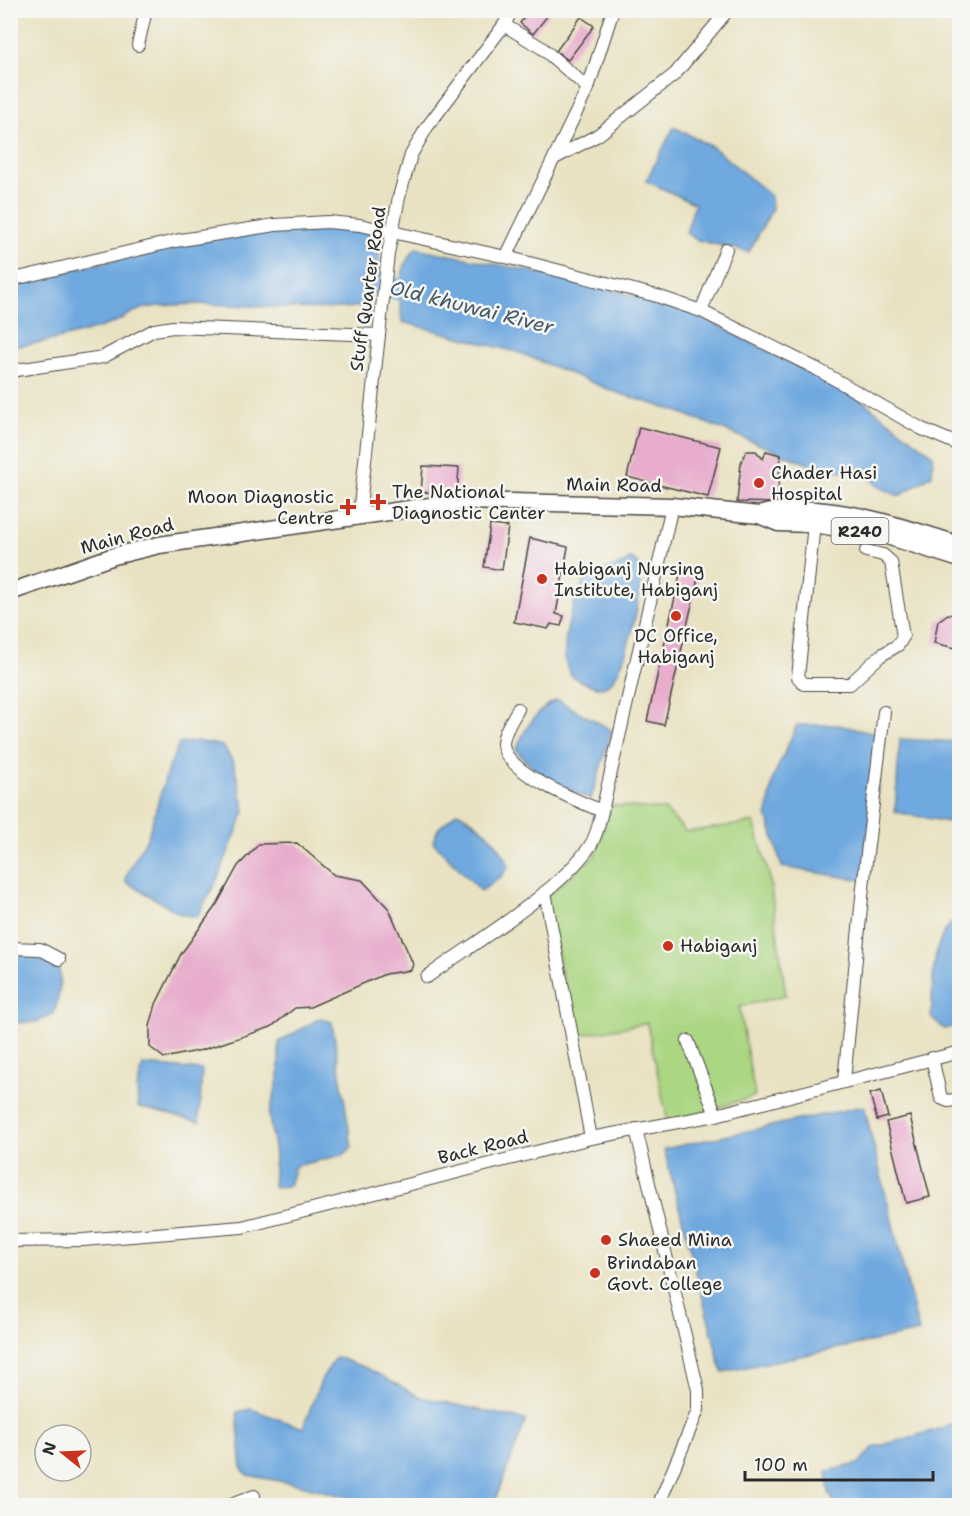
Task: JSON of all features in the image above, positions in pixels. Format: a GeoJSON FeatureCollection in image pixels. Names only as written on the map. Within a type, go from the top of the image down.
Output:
{"type":"FeatureCollection","features":[{"type":"Feature","properties":{"kind":"main road","name":"Main Road"},"geometry":{"type":"LineString","coordinates":[[10,592],[114,556],[159,545],[465,501],[672,506],[759,515],[778,523],[814,524],[886,536],[960,559]]}},
{"type":"Feature","properties":{"kind":"main road","name":"Main Road"},"geometry":{"type":"LineString","coordinates":[[759,515],[778,509],[856,517],[960,545]]}},
{"type":"Feature","properties":{"kind":"street"},"geometry":{"type":"LineString","coordinates":[[138,45],[146,10]]}},
{"type":"Feature","properties":{"kind":"street","name":"Stuff Quarter Road"},"geometry":{"type":"LineString","coordinates":[[359,515],[380,309],[391,233],[411,155],[427,127],[504,25],[512,10]]}},
{"type":"Feature","properties":{"kind":"street"},"geometry":{"type":"LineString","coordinates":[[506,257],[588,88],[613,10]]}},
{"type":"Feature","properties":{"kind":"street"},"geometry":{"type":"LineString","coordinates":[[555,158],[598,135],[675,75],[728,10]]}},
{"type":"Feature","properties":{"kind":"street"},"geometry":{"type":"LineString","coordinates":[[504,25],[542,48],[588,88]]}},
{"type":"Feature","properties":{"kind":"street"},"geometry":{"type":"LineString","coordinates":[[10,280],[175,240],[275,225],[336,222],[506,257],[657,296],[701,311],[815,368],[922,429],[960,445]]}},
{"type":"Feature","properties":{"kind":"street"},"geometry":{"type":"LineString","coordinates":[[701,311],[726,249]]}},
{"type":"Feature","properties":{"kind":"street"},"geometry":{"type":"LineString","coordinates":[[10,371],[103,357],[154,330],[173,327],[378,335]]}},
{"type":"Feature","properties":{"kind":"street"},"geometry":{"type":"LineString","coordinates":[[427,977],[545,892],[574,865],[590,845],[602,811],[672,506]]}},
{"type":"Feature","properties":{"kind":"street"},"geometry":{"type":"LineString","coordinates":[[814,524],[798,677],[804,684],[850,684],[880,656],[898,645],[903,637],[891,562],[883,555],[866,551]]}},
{"type":"Feature","properties":{"kind":"street"},"geometry":{"type":"LineString","coordinates":[[518,710],[503,743],[505,752],[536,779],[567,797],[602,811]]}},
{"type":"Feature","properties":{"kind":"street"},"geometry":{"type":"LineString","coordinates":[[844,1081],[863,887],[884,712]]}},
{"type":"Feature","properties":{"kind":"street"},"geometry":{"type":"LineString","coordinates":[[545,892],[591,1138]]}},
{"type":"Feature","properties":{"kind":"street"},"geometry":{"type":"LineString","coordinates":[[10,948],[40,950],[59,959]]}},
{"type":"Feature","properties":{"kind":"street"},"geometry":{"type":"LineString","coordinates":[[688,1041],[716,1115]]}},
{"type":"Feature","properties":{"kind":"street","name":"Back Road"},"geometry":{"type":"LineString","coordinates":[[10,1240],[83,1240],[242,1227],[591,1138],[716,1115],[960,1052]]}},
{"type":"Feature","properties":{"kind":"street"},"geometry":{"type":"LineString","coordinates":[[932,1058],[941,1098],[948,1101],[960,1099]]}},
{"type":"Feature","properties":{"kind":"street"},"geometry":{"type":"LineString","coordinates":[[636,1130],[698,1390],[698,1410],[658,1506]]}},
{"type":"Feature","properties":{"kind":"street"},"geometry":{"type":"LineString","coordinates":[[228,1506],[254,1497]]}},
{"type":"Feature","properties":{"kind":"green space","name":"Habiganj"},"geometry":{"type":"Polygon","coordinates":[[[610,805],[665,810],[686,832],[754,822],[769,875],[786,995],[739,1007],[755,1096],[668,1123],[647,1023],[576,1036],[545,897],[596,855],[610,805]]]}},
{"type":"Feature","properties":{"kind":"water"},"geometry":{"type":"Polygon","coordinates":[[[674,127],[714,148],[771,196],[772,209],[749,252],[697,240],[686,233],[695,204],[646,181],[674,127]]]}},
{"type":"Feature","properties":{"kind":"water"},"geometry":{"type":"Polygon","coordinates":[[[354,225],[380,235],[378,275],[364,306],[310,309],[199,304],[145,308],[96,329],[11,347],[11,283],[259,228],[354,225]]]}},
{"type":"Feature","properties":{"kind":"water"},"geometry":{"type":"Polygon","coordinates":[[[416,248],[559,277],[683,307],[857,397],[933,455],[932,475],[899,496],[877,486],[869,477],[808,464],[679,412],[618,393],[520,353],[402,322],[400,292],[402,273],[416,248]]]}},
{"type":"Feature","properties":{"kind":"water"},"geometry":{"type":"Polygon","coordinates":[[[629,559],[634,560],[642,568],[636,612],[627,649],[614,678],[607,685],[593,686],[573,677],[566,664],[566,640],[571,613],[580,589],[590,576],[618,566],[629,559]]]}},
{"type":"Feature","properties":{"kind":"water"},"geometry":{"type":"Polygon","coordinates":[[[557,700],[612,730],[591,799],[541,775],[516,750],[532,721],[543,709],[557,700]]]}},
{"type":"Feature","properties":{"kind":"water"},"geometry":{"type":"Polygon","coordinates":[[[797,725],[839,725],[884,736],[867,881],[782,867],[767,815],[773,778],[797,725]]]}},
{"type":"Feature","properties":{"kind":"water"},"geometry":{"type":"Polygon","coordinates":[[[900,739],[959,742],[959,824],[895,812],[900,739]]]}},
{"type":"Feature","properties":{"kind":"water"},"geometry":{"type":"Polygon","coordinates":[[[197,741],[223,746],[234,764],[245,811],[216,882],[197,917],[181,914],[126,882],[126,876],[148,836],[167,772],[179,744],[197,741]]]}},
{"type":"Feature","properties":{"kind":"water"},"geometry":{"type":"Polygon","coordinates":[[[457,812],[488,834],[500,849],[509,866],[501,877],[481,891],[433,842],[438,829],[457,812]]]}},
{"type":"Feature","properties":{"kind":"water"},"geometry":{"type":"Polygon","coordinates":[[[952,922],[959,922],[959,1025],[944,1029],[931,1017],[933,979],[939,942],[952,922]]]}},
{"type":"Feature","properties":{"kind":"water"},"geometry":{"type":"Polygon","coordinates":[[[42,953],[57,960],[59,967],[59,994],[53,1014],[37,1022],[11,1023],[10,957],[42,953]]]}},
{"type":"Feature","properties":{"kind":"water"},"geometry":{"type":"Polygon","coordinates":[[[320,1018],[332,1022],[352,1148],[343,1155],[295,1166],[289,1186],[273,1187],[275,1155],[269,1115],[279,1076],[279,1042],[320,1018]]]}},
{"type":"Feature","properties":{"kind":"water"},"geometry":{"type":"Polygon","coordinates":[[[143,1065],[202,1070],[199,1122],[138,1107],[137,1088],[143,1065]]]}},
{"type":"Feature","properties":{"kind":"water"},"geometry":{"type":"Polygon","coordinates":[[[864,1106],[919,1332],[722,1372],[664,1149],[864,1106]]]}},
{"type":"Feature","properties":{"kind":"water"},"geometry":{"type":"Polygon","coordinates":[[[336,1357],[369,1369],[420,1397],[526,1420],[494,1503],[491,1506],[377,1505],[301,1485],[247,1475],[242,1469],[237,1412],[251,1409],[303,1428],[322,1378],[336,1357]]]}},
{"type":"Feature","properties":{"kind":"water"},"geometry":{"type":"Polygon","coordinates":[[[959,1423],[959,1505],[835,1505],[829,1492],[827,1471],[858,1464],[873,1448],[959,1423]]]}},
{"type":"Feature","properties":{"kind":"building"},"geometry":{"type":"Polygon","coordinates":[[[530,10],[552,10],[533,34],[520,23],[530,10]]]}},
{"type":"Feature","properties":{"kind":"building"},"geometry":{"type":"Polygon","coordinates":[[[581,17],[594,26],[568,60],[556,51],[581,17]]]}},
{"type":"Feature","properties":{"kind":"building"},"geometry":{"type":"Polygon","coordinates":[[[639,427],[721,447],[708,497],[627,477],[639,427]]]}},
{"type":"Feature","properties":{"kind":"building","name":"Chader Hasi Hospital"},"geometry":{"type":"Polygon","coordinates":[[[746,451],[756,451],[763,459],[766,451],[781,455],[777,503],[737,502],[741,463],[746,451]]]}},
{"type":"Feature","properties":{"kind":"building"},"geometry":{"type":"Polygon","coordinates":[[[423,466],[459,468],[457,494],[421,492],[423,466]]]}},
{"type":"Feature","properties":{"kind":"building"},"geometry":{"type":"Polygon","coordinates":[[[490,525],[508,527],[502,570],[484,567],[490,525]]]}},
{"type":"Feature","properties":{"kind":"building","name":"Habiganj Nursing Institute, Habiganj"},"geometry":{"type":"Polygon","coordinates":[[[530,538],[568,547],[556,614],[564,616],[561,626],[551,624],[548,629],[514,622],[530,538]]]}},
{"type":"Feature","properties":{"kind":"building"},"geometry":{"type":"Polygon","coordinates":[[[682,566],[700,570],[664,725],[647,721],[682,566]]]}},
{"type":"Feature","properties":{"kind":"building"},"geometry":{"type":"Polygon","coordinates":[[[948,614],[960,616],[960,649],[934,643],[938,621],[948,614]]]}},
{"type":"Feature","properties":{"kind":"building"},"geometry":{"type":"Polygon","coordinates":[[[297,843],[334,875],[362,880],[389,909],[413,964],[411,970],[385,974],[310,1007],[295,1008],[271,1027],[202,1050],[164,1058],[150,1047],[150,1026],[156,1004],[181,954],[217,904],[238,866],[259,844],[297,843]]]}},
{"type":"Feature","properties":{"kind":"building"},"geometry":{"type":"Polygon","coordinates":[[[881,1091],[888,1117],[877,1120],[870,1094],[881,1091]]]}},
{"type":"Feature","properties":{"kind":"building"},"geometry":{"type":"Polygon","coordinates":[[[910,1116],[930,1197],[906,1203],[886,1122],[910,1116]]]}},
{"type":"Feature","properties":{"kind":"waterway","name":"Old khuwai River"},"geometry":{"type":"LineString","coordinates":[[346,276],[430,297]]}},
{"type":"Feature","properties":{"kind":"place","name":"Chader Hasi Hospital"},"geometry":{"type":"Point","coordinates":[759,483]}},
{"type":"Feature","properties":{"kind":"place","name":"The National Diagnostic Center"},"geometry":{"type":"Point","coordinates":[378,502]}},
{"type":"Feature","properties":{"kind":"place","name":"Moon Diagnostic Centre"},"geometry":{"type":"Point","coordinates":[348,507]}},
{"type":"Feature","properties":{"kind":"place","name":"Habiganj Nursing Institute, Habiganj"},"geometry":{"type":"Point","coordinates":[542,579]}},
{"type":"Feature","properties":{"kind":"place","name":"DC Office, Habiganj"},"geometry":{"type":"Point","coordinates":[676,616]}},
{"type":"Feature","properties":{"kind":"place","name":"Habiganj"},"geometry":{"type":"Point","coordinates":[668,946]}},
{"type":"Feature","properties":{"kind":"place","name":"Shaeed Mina"},"geometry":{"type":"Point","coordinates":[606,1240]}},
{"type":"Feature","properties":{"kind":"place","name":"Brindaban Govt. College"},"geometry":{"type":"Point","coordinates":[595,1273]}}]}
